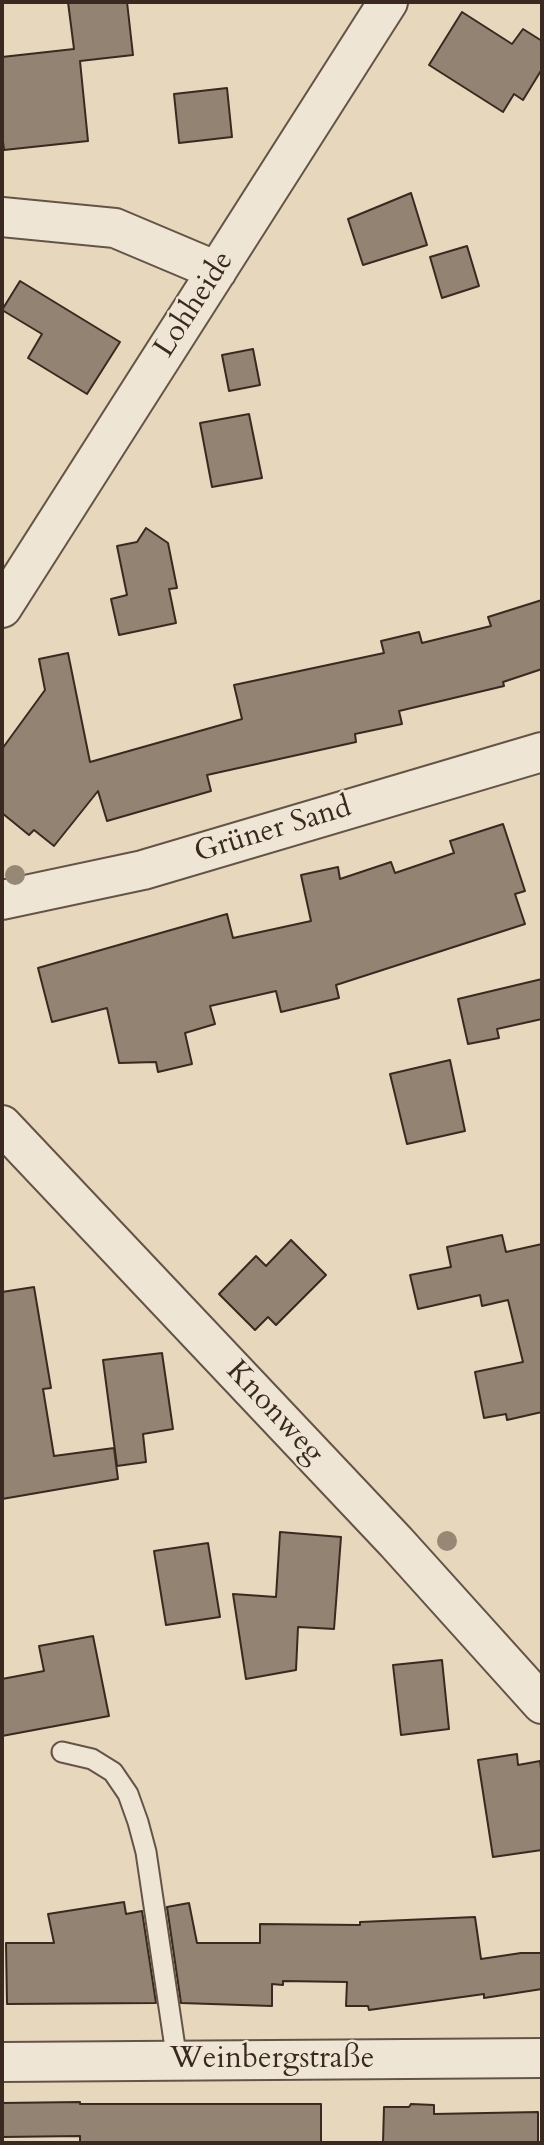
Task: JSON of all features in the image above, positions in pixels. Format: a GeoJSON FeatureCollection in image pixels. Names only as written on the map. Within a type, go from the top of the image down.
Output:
{"type":"FeatureCollection","features":[{"type":"Feature","properties":{"kind":"street","name":"Lohheide"},"geometry":{"type":"LineString","coordinates":[[2,608],[388,2]]}},
{"type":"Feature","properties":{"kind":"street"},"geometry":{"type":"LineString","coordinates":[[2,217],[115,228],[216,271]]}},
{"type":"Feature","properties":{"kind":"street","name":"Grüner Sand"},"geometry":{"type":"LineString","coordinates":[[2,900],[144,870],[542,752]]}},
{"type":"Feature","properties":{"kind":"street","name":"Knonweg"},"geometry":{"type":"LineString","coordinates":[[2,1125],[396,1542],[542,1704]]}},
{"type":"Feature","properties":{"kind":"street","name":"Weinbergstraße"},"geometry":{"type":"LineString","coordinates":[[2,2062],[542,2058]]}},
{"type":"Feature","properties":{"kind":"lane"},"geometry":{"type":"LineString","coordinates":[[62,1752],[92,1759],[113,1772],[128,1794],[146,1852],[177,2061]]}},
{"type":"Feature","properties":{"kind":"building"},"geometry":{"type":"Polygon","coordinates":[[[68,2],[127,2],[133,55],[80,61],[88,141],[4,150],[2,57],[74,49],[68,2]]]}},
{"type":"Feature","properties":{"kind":"building"},"geometry":{"type":"Polygon","coordinates":[[[462,12],[512,44],[523,29],[542,41],[542,69],[523,100],[514,94],[503,112],[429,65],[462,12]]]}},
{"type":"Feature","properties":{"kind":"building"},"geometry":{"type":"Polygon","coordinates":[[[227,88],[232,137],[179,143],[174,94],[227,88]]]}},
{"type":"Feature","properties":{"kind":"building"},"geometry":{"type":"Polygon","coordinates":[[[411,193],[427,245],[363,265],[348,219],[411,193]]]}},
{"type":"Feature","properties":{"kind":"building"},"geometry":{"type":"Polygon","coordinates":[[[467,246],[479,286],[442,298],[430,257],[467,246]]]}},
{"type":"Feature","properties":{"kind":"building"},"geometry":{"type":"Polygon","coordinates":[[[20,281],[120,342],[87,394],[28,358],[42,334],[2,310],[20,281]]]}},
{"type":"Feature","properties":{"kind":"building"},"geometry":{"type":"Polygon","coordinates":[[[253,349],[260,385],[229,391],[222,355],[253,349]]]}},
{"type":"Feature","properties":{"kind":"building"},"geometry":{"type":"Polygon","coordinates":[[[249,414],[262,478],[212,487],[200,423],[249,414]]]}},
{"type":"Feature","properties":{"kind":"building"},"geometry":{"type":"Polygon","coordinates":[[[146,528],[168,543],[177,588],[169,589],[176,623],[119,635],[111,599],[127,595],[117,546],[137,542],[146,528]]]}},
{"type":"Feature","properties":{"kind":"building"},"geometry":{"type":"Polygon","coordinates":[[[542,600],[542,669],[503,682],[504,686],[399,711],[402,724],[355,734],[356,742],[207,775],[211,791],[107,821],[98,791],[54,846],[34,830],[29,835],[2,813],[2,749],[45,690],[39,659],[68,653],[90,762],[242,719],[234,685],[384,653],[381,641],[419,632],[422,643],[491,626],[488,617],[542,600]]]}},
{"type":"Feature","properties":{"kind":"building"},"geometry":{"type":"Polygon","coordinates":[[[503,824],[525,891],[515,894],[525,924],[336,985],[339,998],[281,1012],[276,991],[210,1006],[215,1024],[185,1033],[192,1064],[158,1072],[156,1062],[119,1063],[107,1008],[52,1022],[38,968],[227,914],[233,938],[311,921],[301,875],[338,867],[340,879],[391,862],[395,873],[454,853],[450,841],[503,824]]]}},
{"type":"Feature","properties":{"kind":"building"},"geometry":{"type":"Polygon","coordinates":[[[542,979],[542,1019],[497,1029],[499,1038],[468,1044],[458,999],[542,979]]]}},
{"type":"Feature","properties":{"kind":"building"},"geometry":{"type":"Polygon","coordinates":[[[450,1060],[465,1131],[407,1144],[390,1074],[450,1060]]]}},
{"type":"Feature","properties":{"kind":"building"},"geometry":{"type":"Polygon","coordinates":[[[502,1235],[506,1252],[542,1244],[542,1412],[507,1420],[506,1414],[484,1418],[475,1372],[523,1362],[508,1300],[482,1306],[480,1295],[418,1309],[410,1275],[451,1267],[447,1247],[502,1235]]]}},
{"type":"Feature","properties":{"kind":"building"},"geometry":{"type":"Polygon","coordinates":[[[291,1240],[326,1275],[276,1325],[268,1317],[255,1330],[219,1294],[256,1256],[266,1266],[291,1240]]]}},
{"type":"Feature","properties":{"kind":"building"},"geometry":{"type":"Polygon","coordinates":[[[34,1287],[51,1388],[43,1389],[54,1456],[114,1448],[118,1479],[2,1499],[2,1292],[34,1287]]]}},
{"type":"Feature","properties":{"kind":"building"},"geometry":{"type":"Polygon","coordinates":[[[162,1353],[173,1429],[143,1434],[146,1462],[117,1466],[103,1360],[162,1353]]]}},
{"type":"Feature","properties":{"kind":"building"},"geometry":{"type":"Polygon","coordinates":[[[280,1532],[341,1537],[334,1629],[298,1627],[296,1670],[246,1679],[233,1594],[276,1597],[280,1532]]]}},
{"type":"Feature","properties":{"kind":"building"},"geometry":{"type":"Polygon","coordinates":[[[208,1543],[220,1617],[166,1625],[154,1551],[208,1543]]]}},
{"type":"Feature","properties":{"kind":"building"},"geometry":{"type":"Polygon","coordinates":[[[93,1636],[109,1716],[2,1736],[2,1679],[44,1671],[39,1646],[93,1636]]]}},
{"type":"Feature","properties":{"kind":"building"},"geometry":{"type":"Polygon","coordinates":[[[442,1660],[449,1729],[401,1735],[393,1665],[442,1660]]]}},
{"type":"Feature","properties":{"kind":"building"},"geometry":{"type":"Polygon","coordinates":[[[517,1754],[518,1765],[540,1761],[542,1850],[493,1857],[478,1760],[517,1754]]]}},
{"type":"Feature","properties":{"kind":"building"},"geometry":{"type":"Polygon","coordinates":[[[124,1902],[126,1914],[142,1911],[156,2003],[7,2004],[6,1943],[54,1943],[48,1914],[124,1902]]]}},
{"type":"Feature","properties":{"kind":"building"},"geometry":{"type":"Polygon","coordinates":[[[189,1903],[197,1943],[260,1943],[260,1924],[360,1925],[360,1922],[475,1917],[481,1959],[542,1953],[542,1989],[369,2010],[368,2006],[346,2006],[347,1982],[283,1981],[283,1985],[272,1984],[272,2006],[181,2003],[167,1907],[189,1903]]]}},
{"type":"Feature","properties":{"kind":"building"},"geometry":{"type":"Polygon","coordinates":[[[2,2103],[321,2104],[321,2143],[80,2143],[80,2136],[2,2137],[2,2103]]]}},
{"type":"Feature","properties":{"kind":"building"},"geometry":{"type":"Polygon","coordinates":[[[411,2104],[434,2105],[434,2114],[538,2112],[538,2143],[383,2143],[384,2107],[409,2107],[411,2104]]]}}]}
